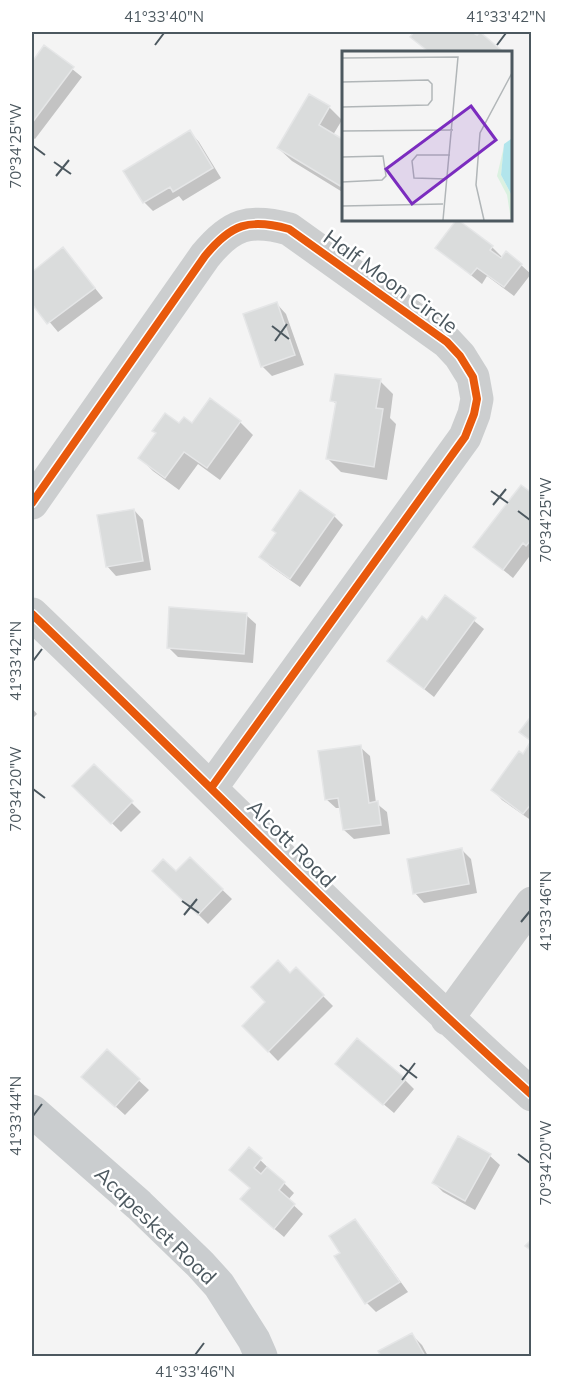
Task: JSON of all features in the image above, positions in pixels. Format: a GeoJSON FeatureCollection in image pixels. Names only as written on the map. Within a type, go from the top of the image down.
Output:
{"type":"FeatureCollection","features":[{"type":"Feature","properties":{"kind":"main road","name":"Acapesket Road"},"geometry":{"type":"LineString","coordinates":[[32,1111],[139,1205],[200,1264],[219,1285],[254,1340],[261,1356]]}},
{"type":"Feature","properties":{"kind":"street","name":"Half Moon Circle"},"geometry":{"type":"LineString","coordinates":[[32,503],[205,256],[220,238],[246,224],[269,224],[289,230],[447,342],[467,367],[473,377],[477,399],[465,437],[211,788]]}},
{"type":"Feature","properties":{"kind":"street","name":"Alcott Road"},"geometry":{"type":"LineString","coordinates":[[32,614],[340,917],[531,1095]]}},
{"type":"Feature","properties":{"kind":"street"},"geometry":{"type":"LineString","coordinates":[[447,1019],[531,903]]}},
{"type":"Feature","properties":{"kind":"building"},"geometry":{"type":"Polygon","coordinates":[[[414,32],[472,32],[477,35],[480,32],[501,50],[428,51],[410,37],[414,32]]]}},
{"type":"Feature","properties":{"kind":"building"},"geometry":{"type":"Polygon","coordinates":[[[44,45],[74,67],[32,123],[32,62],[44,45]]]}},
{"type":"Feature","properties":{"kind":"building"},"geometry":{"type":"Polygon","coordinates":[[[309,94],[330,106],[319,125],[342,139],[342,183],[340,186],[277,148],[309,94]]]}},
{"type":"Feature","properties":{"kind":"building"},"geometry":{"type":"Polygon","coordinates":[[[190,130],[213,168],[173,192],[170,187],[143,203],[123,171],[190,130]]]}},
{"type":"Feature","properties":{"kind":"building"},"geometry":{"type":"Polygon","coordinates":[[[458,220],[493,246],[490,250],[501,258],[506,251],[522,264],[504,287],[477,268],[471,275],[435,248],[458,220]]]}},
{"type":"Feature","properties":{"kind":"building"},"geometry":{"type":"Polygon","coordinates":[[[63,247],[95,288],[47,324],[32,304],[32,272],[63,247]]]}},
{"type":"Feature","properties":{"kind":"building"},"geometry":{"type":"Polygon","coordinates":[[[277,302],[295,355],[261,367],[243,314],[277,302]]]}},
{"type":"Feature","properties":{"kind":"building"},"geometry":{"type":"Polygon","coordinates":[[[335,374],[381,379],[376,408],[383,409],[374,467],[326,459],[336,402],[330,401],[335,374]]]}},
{"type":"Feature","properties":{"kind":"building"},"geometry":{"type":"Polygon","coordinates":[[[210,398],[241,421],[207,468],[184,452],[165,478],[138,458],[156,433],[152,431],[165,413],[179,423],[184,417],[192,423],[210,398]]]}},
{"type":"Feature","properties":{"kind":"building"},"geometry":{"type":"Polygon","coordinates":[[[521,485],[532,493],[532,539],[526,546],[523,543],[503,570],[473,547],[521,485]]]}},
{"type":"Feature","properties":{"kind":"building"},"geometry":{"type":"Polygon","coordinates":[[[300,490],[335,515],[290,579],[259,557],[276,533],[272,530],[300,490]]]}},
{"type":"Feature","properties":{"kind":"building"},"geometry":{"type":"Polygon","coordinates":[[[134,509],[143,561],[106,567],[97,515],[134,509]]]}},
{"type":"Feature","properties":{"kind":"building"},"geometry":{"type":"Polygon","coordinates":[[[445,595],[476,618],[424,689],[387,661],[422,616],[427,620],[445,595]]]}},
{"type":"Feature","properties":{"kind":"building"},"geometry":{"type":"Polygon","coordinates":[[[169,607],[247,613],[244,654],[167,648],[169,607]]]}},
{"type":"Feature","properties":{"kind":"building"},"geometry":{"type":"Polygon","coordinates":[[[532,715],[532,803],[523,814],[491,790],[519,751],[523,754],[531,741],[519,732],[532,715]]]}},
{"type":"Feature","properties":{"kind":"building"},"geometry":{"type":"Polygon","coordinates":[[[361,745],[369,803],[378,801],[381,825],[343,830],[338,798],[325,800],[318,751],[361,745]]]}},
{"type":"Feature","properties":{"kind":"building"},"geometry":{"type":"Polygon","coordinates":[[[94,764],[133,801],[111,824],[72,786],[94,764]]]}},
{"type":"Feature","properties":{"kind":"building"},"geometry":{"type":"Polygon","coordinates":[[[462,848],[469,884],[413,894],[407,859],[462,848]]]}},
{"type":"Feature","properties":{"kind":"building"},"geometry":{"type":"Polygon","coordinates":[[[190,857],[223,889],[198,915],[152,871],[163,859],[176,871],[190,857]]]}},
{"type":"Feature","properties":{"kind":"building"},"geometry":{"type":"Polygon","coordinates":[[[278,960],[290,973],[296,967],[324,995],[268,1052],[242,1026],[265,1002],[251,987],[278,960]]]}},
{"type":"Feature","properties":{"kind":"building"},"geometry":{"type":"Polygon","coordinates":[[[357,1038],[406,1079],[383,1105],[335,1064],[357,1038]]]}},
{"type":"Feature","properties":{"kind":"building"},"geometry":{"type":"Polygon","coordinates":[[[107,1049],[140,1079],[115,1107],[81,1077],[107,1049]]]}},
{"type":"Feature","properties":{"kind":"building"},"geometry":{"type":"Polygon","coordinates":[[[458,1136],[491,1154],[465,1201],[432,1183],[458,1136]]]}},
{"type":"Feature","properties":{"kind":"building"},"geometry":{"type":"Polygon","coordinates":[[[249,1147],[262,1158],[254,1168],[261,1174],[267,1167],[285,1182],[279,1190],[295,1204],[274,1229],[240,1199],[250,1188],[229,1170],[249,1147]]]}},
{"type":"Feature","properties":{"kind":"building"},"geometry":{"type":"Polygon","coordinates":[[[355,1219],[400,1282],[365,1304],[334,1256],[340,1253],[329,1236],[355,1219]]]}},
{"type":"Feature","properties":{"kind":"building"},"geometry":{"type":"Polygon","coordinates":[[[532,1239],[532,1251],[525,1246],[532,1239]]]}},
{"type":"Feature","properties":{"kind":"building"},"geometry":{"type":"Polygon","coordinates":[[[412,1333],[425,1356],[381,1356],[378,1351],[412,1333]]]}},
{"type":"Feature","properties":{"kind":"cycle path"},"geometry":{"type":"LineString","coordinates":[[32,503],[205,256],[223,237],[242,226],[263,224],[289,229],[447,342],[460,356],[473,377],[477,399],[465,437],[211,788]]}},
{"type":"Feature","properties":{"kind":"cycle path"},"geometry":{"type":"LineString","coordinates":[[32,614],[342,917],[532,1095]]}}]}
